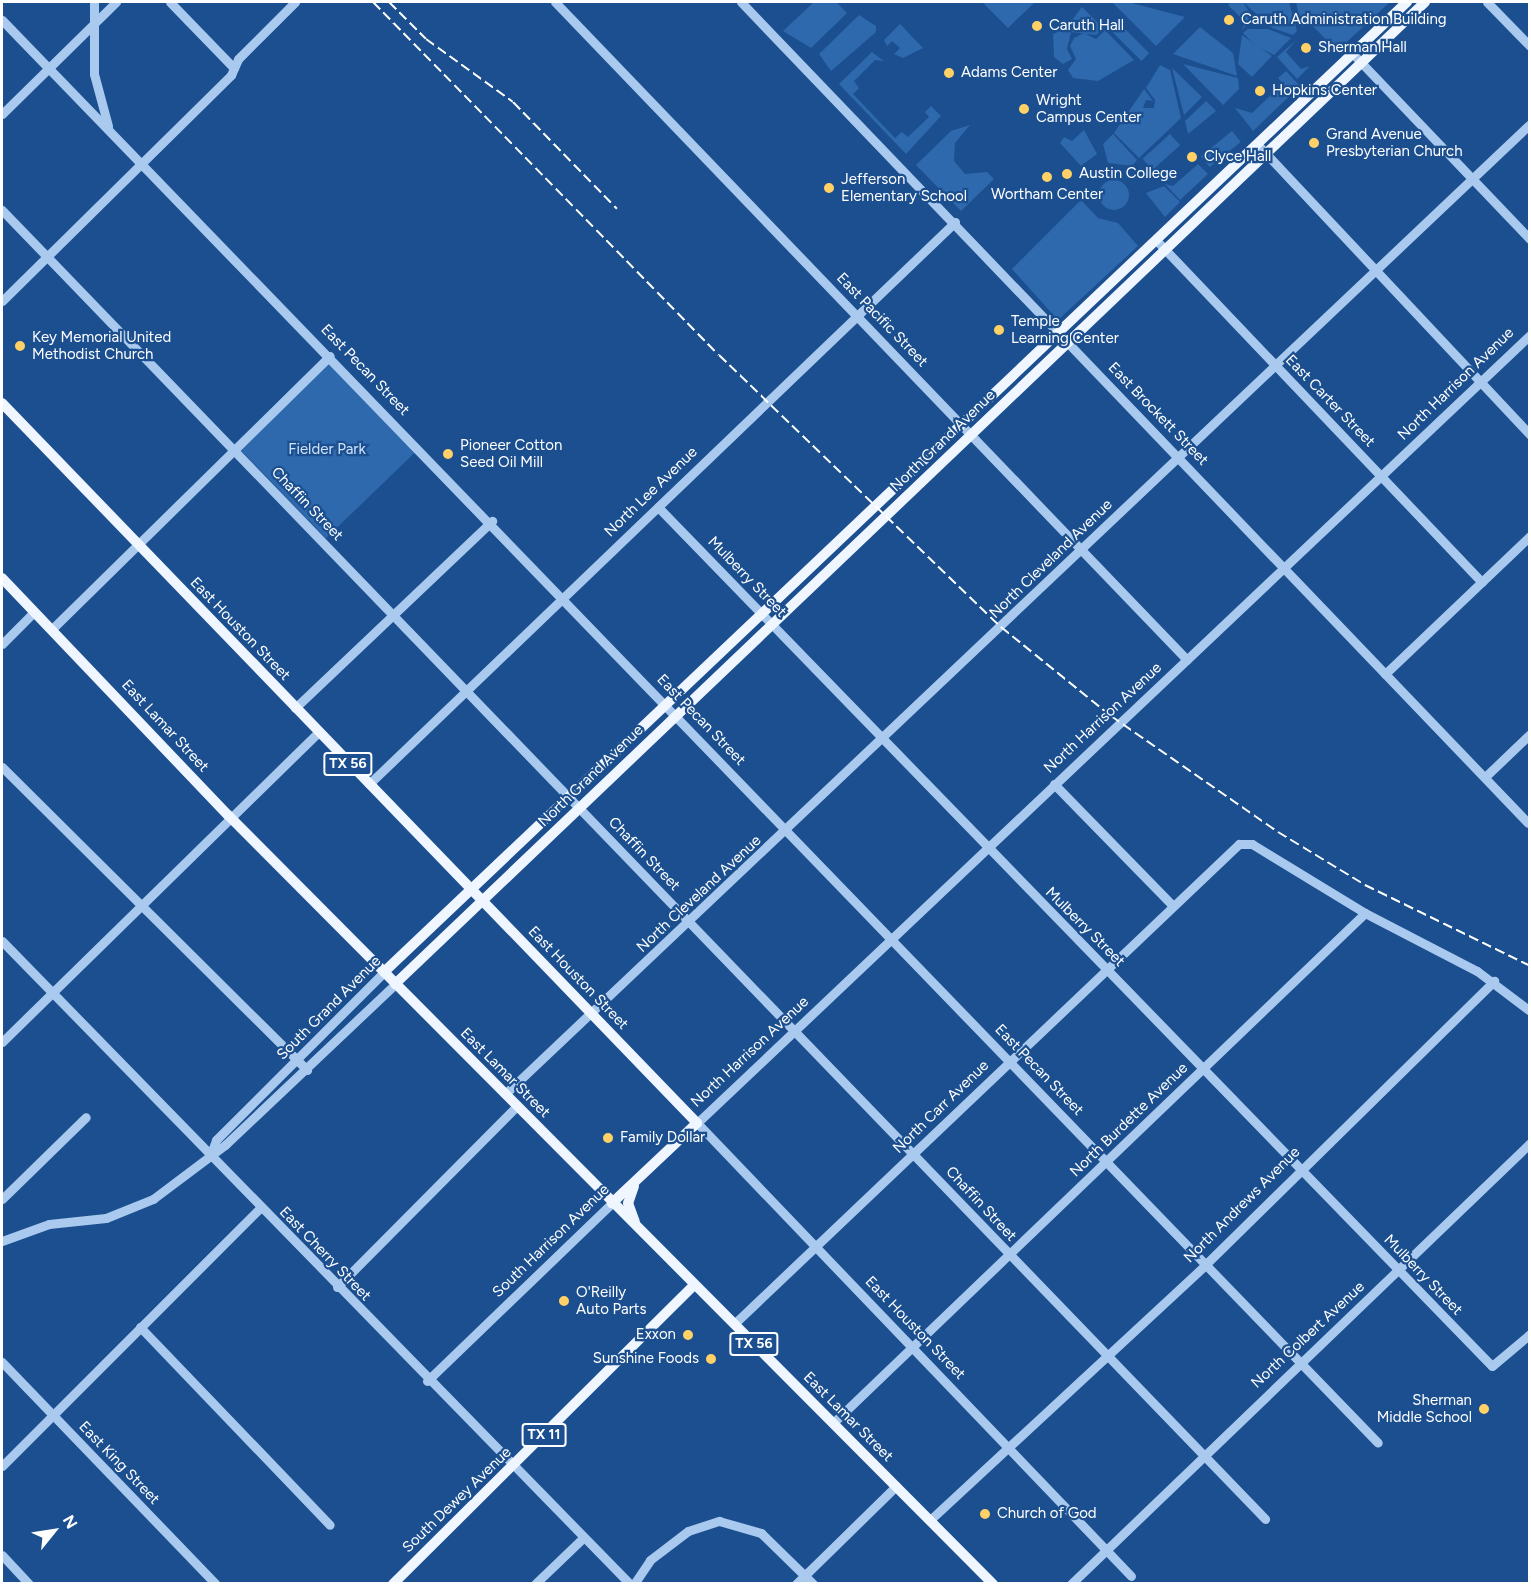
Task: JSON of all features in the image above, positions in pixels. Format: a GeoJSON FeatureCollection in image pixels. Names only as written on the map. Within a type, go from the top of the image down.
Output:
{"type":"FeatureCollection","features":[{"type":"Feature","properties":{"kind":"main road","name":"North Grand Avenue"},"geometry":{"type":"LineString","coordinates":[[472,891],[1407,2]]}},
{"type":"Feature","properties":{"kind":"main road","name":"North Grand Avenue"},"geometry":{"type":"LineString","coordinates":[[482,902],[1425,2]]}},
{"type":"Feature","properties":{"kind":"main road","name":"East Houston Street"},"geometry":{"type":"LineString","coordinates":[[2,403],[317,733],[697,1123]]}},
{"type":"Feature","properties":{"kind":"main road","name":"East Lamar Street"},"geometry":{"type":"LineString","coordinates":[[2,578],[34,612],[53,628],[228,815],[993,1584]]}},
{"type":"Feature","properties":{"kind":"main road","name":"South Grand Avenue"},"geometry":{"type":"LineString","coordinates":[[384,972],[472,891]]}},
{"type":"Feature","properties":{"kind":"main road","name":"South Grand Avenue"},"geometry":{"type":"LineString","coordinates":[[396,984],[482,902]]}},
{"type":"Feature","properties":{"kind":"main road","name":"South Harrison Avenue"},"geometry":{"type":"LineString","coordinates":[[612,1203],[697,1123]]}},
{"type":"Feature","properties":{"kind":"main road"},"geometry":{"type":"LineString","coordinates":[[636,1181],[628,1203],[639,1230]]}},
{"type":"Feature","properties":{"kind":"main road","name":"South Dewey Avenue"},"geometry":{"type":"LineString","coordinates":[[393,1584],[694,1285]]}},
{"type":"Feature","properties":{"kind":"street"},"geometry":{"type":"LineString","coordinates":[[94,2],[96,22],[94,74],[110,130]]}},
{"type":"Feature","properties":{"kind":"street"},"geometry":{"type":"LineString","coordinates":[[2,114],[116,2]]}},
{"type":"Feature","properties":{"kind":"street"},"geometry":{"type":"LineString","coordinates":[[170,2],[234,68]]}},
{"type":"Feature","properties":{"kind":"street"},"geometry":{"type":"LineString","coordinates":[[2,301],[141,163],[295,2]]}},
{"type":"Feature","properties":{"kind":"street","name":"East Pacific Street"},"geometry":{"type":"LineString","coordinates":[[555,2],[1187,660]]}},
{"type":"Feature","properties":{"kind":"street","name":"East Brockett Street"},"geometry":{"type":"LineString","coordinates":[[741,2],[955,222],[1528,823]]}},
{"type":"Feature","properties":{"kind":"street"},"geometry":{"type":"LineString","coordinates":[[1487,2],[1530,46]]}},
{"type":"Feature","properties":{"kind":"street","name":"East Pecan Street"},"geometry":{"type":"LineString","coordinates":[[2,20],[492,521],[1204,1266],[1378,1443]]}},
{"type":"Feature","properties":{"kind":"street"},"geometry":{"type":"LineString","coordinates":[[1353,54],[1530,239]]}},
{"type":"Feature","properties":{"kind":"street","name":"North Cleveland Avenue"},"geometry":{"type":"LineString","coordinates":[[505,1094],[690,924],[1373,271],[1530,124]]}},
{"type":"Feature","properties":{"kind":"street"},"geometry":{"type":"LineString","coordinates":[[1258,145],[1373,271],[1530,435]]}},
{"type":"Feature","properties":{"kind":"street","name":"Chaffin Street"},"geometry":{"type":"LineString","coordinates":[[2,210],[690,924],[792,1033],[914,1154],[1008,1255],[1265,1520]]}},
{"type":"Feature","properties":{"kind":"street","name":"North Lee Avenue"},"geometry":{"type":"LineString","coordinates":[[369,784],[955,222]]}},
{"type":"Feature","properties":{"kind":"street","name":"East Carter Street"},"geometry":{"type":"LineString","coordinates":[[1157,241],[1482,582]]}},
{"type":"Feature","properties":{"kind":"street","name":"North Harrison Avenue"},"geometry":{"type":"LineString","coordinates":[[697,1123],[1530,335]]}},
{"type":"Feature","properties":{"kind":"street"},"geometry":{"type":"LineString","coordinates":[[53,628],[136,542],[330,356]]}},
{"type":"Feature","properties":{"kind":"street","name":"Mulberry Street"},"geometry":{"type":"LineString","coordinates":[[658,507],[986,848],[1492,1366],[1530,1334]]}},
{"type":"Feature","properties":{"kind":"street"},"geometry":{"type":"LineString","coordinates":[[295,708],[492,521]]}},
{"type":"Feature","properties":{"kind":"street"},"geometry":{"type":"LineString","coordinates":[[1385,674],[1530,537]]}},
{"type":"Feature","properties":{"kind":"street"},"geometry":{"type":"LineString","coordinates":[[2,644],[34,612]]}},
{"type":"Feature","properties":{"kind":"street"},"geometry":{"type":"LineString","coordinates":[[2,1042],[228,815],[317,733]]}},
{"type":"Feature","properties":{"kind":"street"},"geometry":{"type":"LineString","coordinates":[[1485,777],[1530,734]]}},
{"type":"Feature","properties":{"kind":"street"},"geometry":{"type":"LineString","coordinates":[[2,767],[307,1070]]}},
{"type":"Feature","properties":{"kind":"street"},"geometry":{"type":"LineString","coordinates":[[1054,784],[1172,905]]}},
{"type":"Feature","properties":{"kind":"street","name":"North Carr Avenue"},"geometry":{"type":"LineString","coordinates":[[734,1324],[1172,905],[1244,843],[1365,913]]}},
{"type":"Feature","properties":{"kind":"street"},"geometry":{"type":"LineString","coordinates":[[1365,913],[1494,981],[1530,1011]]}},
{"type":"Feature","properties":{"kind":"street","name":"North Burdette Avenue"},"geometry":{"type":"LineString","coordinates":[[833,1423],[1008,1255],[1108,1163],[1365,913]]}},
{"type":"Feature","properties":{"kind":"street","name":"East Cherry Street"},"geometry":{"type":"LineString","coordinates":[[2,941],[210,1153],[259,1209],[427,1381],[582,1539],[632,1584]]}},
{"type":"Feature","properties":{"kind":"street","name":"South Grand Avenue"},"geometry":{"type":"LineString","coordinates":[[210,1153],[384,972]]}},
{"type":"Feature","properties":{"kind":"street","name":"North Andrews Avenue"},"geometry":{"type":"LineString","coordinates":[[930,1520],[1204,1266],[1300,1169],[1494,981]]}},
{"type":"Feature","properties":{"kind":"street","name":"South Grand Avenue"},"geometry":{"type":"LineString","coordinates":[[2,1239],[49,1224],[128,1211],[178,1182],[307,1070],[396,984]]}},
{"type":"Feature","properties":{"kind":"street"},"geometry":{"type":"LineString","coordinates":[[365,992],[375,1003]]}},
{"type":"Feature","properties":{"kind":"street"},"geometry":{"type":"LineString","coordinates":[[337,1287],[517,1106]]}},
{"type":"Feature","properties":{"kind":"street"},"geometry":{"type":"LineString","coordinates":[[2,1199],[86,1117]]}},
{"type":"Feature","properties":{"kind":"street","name":"East Houston Street"},"geometry":{"type":"LineString","coordinates":[[697,1123],[1131,1576]]}},
{"type":"Feature","properties":{"kind":"street","name":"North Colbert Avenue"},"geometry":{"type":"LineString","coordinates":[[1071,1584],[1530,1143]]}},
{"type":"Feature","properties":{"kind":"street","name":"South Harrison Avenue"},"geometry":{"type":"LineString","coordinates":[[427,1381],[612,1203]]}},
{"type":"Feature","properties":{"kind":"street"},"geometry":{"type":"LineString","coordinates":[[2,1466],[259,1209]]}},
{"type":"Feature","properties":{"kind":"street"},"geometry":{"type":"LineString","coordinates":[[140,1327],[330,1525]]}},
{"type":"Feature","properties":{"kind":"street","name":"East King Street"},"geometry":{"type":"LineString","coordinates":[[2,1362],[52,1417],[216,1584]]}},
{"type":"Feature","properties":{"kind":"street"},"geometry":{"type":"LineString","coordinates":[[796,1584],[896,1486]]}},
{"type":"Feature","properties":{"kind":"street"},"geometry":{"type":"LineString","coordinates":[[632,1584],[650,1560],[688,1531],[720,1521],[761,1533],[813,1584]]}},
{"type":"Feature","properties":{"kind":"street"},"geometry":{"type":"LineString","coordinates":[[535,1584],[582,1539]]}},
{"type":"Feature","properties":{"kind":"street"},"geometry":{"type":"LineString","coordinates":[[2,1555],[29,1584]]}},
{"type":"Feature","properties":{"kind":"green space"},"geometry":{"type":"Polygon","coordinates":[[[814,2],[836,2],[847,13],[811,48],[783,31],[814,2]]]}},
{"type":"Feature","properties":{"kind":"green space"},"geometry":{"type":"Polygon","coordinates":[[[982,2],[1035,2],[1008,28],[982,2]]]}},
{"type":"Feature","properties":{"kind":"green space"},"geometry":{"type":"Polygon","coordinates":[[[1112,2],[1128,2],[1185,17],[1156,46],[1112,2]]]}},
{"type":"Feature","properties":{"kind":"green space"},"geometry":{"type":"Polygon","coordinates":[[[1231,2],[1243,2],[1253,18],[1242,30],[1245,22],[1228,5],[1231,2]]]}},
{"type":"Feature","properties":{"kind":"green space"},"geometry":{"type":"Polygon","coordinates":[[[1243,2],[1289,2],[1297,31],[1293,35],[1272,28],[1243,2]]]}},
{"type":"Feature","properties":{"kind":"green space"},"geometry":{"type":"Polygon","coordinates":[[[1296,2],[1390,2],[1337,51],[1310,23],[1301,27],[1296,2]]]}},
{"type":"Feature","properties":{"kind":"green space"},"geometry":{"type":"Polygon","coordinates":[[[1082,7],[1103,28],[1096,35],[1071,32],[1067,49],[1072,59],[1063,64],[1054,57],[1053,34],[1065,29],[1082,7]]]}},
{"type":"Feature","properties":{"kind":"green space"},"geometry":{"type":"Polygon","coordinates":[[[859,15],[876,26],[876,32],[831,71],[819,54],[859,15]]]}},
{"type":"Feature","properties":{"kind":"green space"},"geometry":{"type":"Polygon","coordinates":[[[1116,20],[1149,53],[1141,61],[1108,28],[1116,20]]]}},
{"type":"Feature","properties":{"kind":"green space"},"geometry":{"type":"Polygon","coordinates":[[[900,24],[923,48],[903,58],[894,54],[900,48],[892,41],[887,46],[884,40],[900,24]]]}},
{"type":"Feature","properties":{"kind":"green space"},"geometry":{"type":"Polygon","coordinates":[[[1200,27],[1233,53],[1237,76],[1173,54],[1200,27]]]}},
{"type":"Feature","properties":{"kind":"green space"},"geometry":{"type":"Polygon","coordinates":[[[1248,29],[1268,29],[1291,38],[1274,55],[1256,46],[1243,33],[1248,29]]]}},
{"type":"Feature","properties":{"kind":"green space"},"geometry":{"type":"Polygon","coordinates":[[[1105,30],[1134,60],[1098,81],[1073,78],[1068,70],[1076,59],[1070,46],[1074,38],[1084,33],[1096,39],[1105,30]]]}},
{"type":"Feature","properties":{"kind":"green space"},"geometry":{"type":"Polygon","coordinates":[[[1242,35],[1272,56],[1252,77],[1238,64],[1242,35]]]}},
{"type":"Feature","properties":{"kind":"green space"},"geometry":{"type":"Polygon","coordinates":[[[1296,40],[1286,52],[1301,69],[1310,66],[1297,79],[1277,57],[1296,40]]]}},
{"type":"Feature","properties":{"kind":"green space"},"geometry":{"type":"Polygon","coordinates":[[[872,52],[884,61],[875,60],[854,81],[859,88],[853,94],[895,138],[902,132],[908,137],[929,117],[925,112],[931,106],[941,116],[906,154],[839,84],[872,52]]]}},
{"type":"Feature","properties":{"kind":"green space"},"geometry":{"type":"Polygon","coordinates":[[[1183,64],[1238,78],[1239,89],[1223,105],[1183,64]]]}},
{"type":"Feature","properties":{"kind":"green space"},"geometry":{"type":"Polygon","coordinates":[[[1160,65],[1170,70],[1181,118],[1139,158],[1114,133],[1144,89],[1153,101],[1146,100],[1143,108],[1154,108],[1155,100],[1146,88],[1160,65]]]}},
{"type":"Feature","properties":{"kind":"green space"},"geometry":{"type":"Polygon","coordinates":[[[1172,68],[1202,97],[1184,115],[1172,68]]]}},
{"type":"Feature","properties":{"kind":"green space"},"geometry":{"type":"Polygon","coordinates":[[[1286,71],[1300,86],[1253,131],[1235,108],[1252,113],[1283,84],[1278,78],[1286,71]]]}},
{"type":"Feature","properties":{"kind":"green space"},"geometry":{"type":"Polygon","coordinates":[[[1206,101],[1216,111],[1188,134],[1185,121],[1206,101]]]}},
{"type":"Feature","properties":{"kind":"green space"},"geometry":{"type":"Polygon","coordinates":[[[970,125],[955,143],[954,161],[965,174],[987,172],[994,179],[961,211],[916,165],[951,131],[970,125]]]}},
{"type":"Feature","properties":{"kind":"green space"},"geometry":{"type":"Polygon","coordinates":[[[1084,130],[1097,154],[1081,166],[1060,143],[1064,137],[1072,141],[1084,130]]]}},
{"type":"Feature","properties":{"kind":"green space"},"geometry":{"type":"Polygon","coordinates":[[[1232,131],[1241,142],[1210,167],[1201,156],[1232,131]]]}},
{"type":"Feature","properties":{"kind":"green space"},"geometry":{"type":"Polygon","coordinates":[[[1113,134],[1137,160],[1132,166],[1108,163],[1103,144],[1113,134]]]}},
{"type":"Feature","properties":{"kind":"green space"},"geometry":{"type":"Polygon","coordinates":[[[1170,134],[1180,145],[1153,170],[1143,159],[1170,134]]]}},
{"type":"Feature","properties":{"kind":"green space"},"geometry":{"type":"Polygon","coordinates":[[[1198,164],[1208,174],[1180,200],[1165,184],[1173,186],[1198,164]]]}},
{"type":"Feature","properties":{"kind":"green space"},"geometry":{"type":"Polygon","coordinates":[[[1114,180],[1125,184],[1129,195],[1125,206],[1114,210],[1103,206],[1099,195],[1103,184],[1114,180]]]}},
{"type":"Feature","properties":{"kind":"green space"},"geometry":{"type":"Polygon","coordinates":[[[1164,186],[1180,202],[1165,217],[1146,193],[1164,186]]]}},
{"type":"Feature","properties":{"kind":"green space"},"geometry":{"type":"Polygon","coordinates":[[[1081,200],[1098,218],[1118,223],[1138,246],[1058,320],[1012,269],[1081,200]]]}},
{"type":"Feature","properties":{"kind":"green space","name":"Fielder Park"},"geometry":{"type":"Polygon","coordinates":[[[329,363],[415,452],[326,538],[240,449],[329,363]]]}},
{"type":"Feature","properties":{"kind":"railway"},"geometry":{"type":"LineString","coordinates":[[373,2],[719,355],[1001,627],[1111,716],[1278,832],[1365,885],[1530,966]]}},
{"type":"Feature","properties":{"kind":"railway"},"geometry":{"type":"LineString","coordinates":[[389,2],[426,39],[513,102],[617,209]]}},
{"type":"Feature","properties":{"kind":"place","name":"Caruth Administration Building"},"geometry":{"type":"Point","coordinates":[1229,20]}},
{"type":"Feature","properties":{"kind":"place","name":"Caruth Hall"},"geometry":{"type":"Point","coordinates":[1037,26]}},
{"type":"Feature","properties":{"kind":"place","name":"Sherman Hall"},"geometry":{"type":"Point","coordinates":[1306,48]}},
{"type":"Feature","properties":{"kind":"place","name":"Adams Center"},"geometry":{"type":"Point","coordinates":[949,73]}},
{"type":"Feature","properties":{"kind":"place","name":"Hopkins Center"},"geometry":{"type":"Point","coordinates":[1260,91]}},
{"type":"Feature","properties":{"kind":"place","name":"Wright Campus Center"},"geometry":{"type":"Point","coordinates":[1024,109]}},
{"type":"Feature","properties":{"kind":"place","name":"Grand Avenue Presbyterian Church"},"geometry":{"type":"Point","coordinates":[1314,143]}},
{"type":"Feature","properties":{"kind":"place","name":"Clyce Hall"},"geometry":{"type":"Point","coordinates":[1192,157]}},
{"type":"Feature","properties":{"kind":"place","name":"Austin College"},"geometry":{"type":"Point","coordinates":[1067,174]}},
{"type":"Feature","properties":{"kind":"place","name":"Wortham Center"},"geometry":{"type":"Point","coordinates":[1047,177]}},
{"type":"Feature","properties":{"kind":"place","name":"Jefferson Elementary School"},"geometry":{"type":"Point","coordinates":[829,188]}},
{"type":"Feature","properties":{"kind":"place","name":"Temple Learning Center"},"geometry":{"type":"Point","coordinates":[999,330]}},
{"type":"Feature","properties":{"kind":"place","name":"Key Memorial United Methodist Church"},"geometry":{"type":"Point","coordinates":[20,346]}},
{"type":"Feature","properties":{"kind":"place","name":"Pioneer Cotton Seed Oil Mill"},"geometry":{"type":"Point","coordinates":[448,454]}},
{"type":"Feature","properties":{"kind":"place","name":"Family Dollar"},"geometry":{"type":"Point","coordinates":[608,1138]}},
{"type":"Feature","properties":{"kind":"place","name":"O'Reilly Auto Parts"},"geometry":{"type":"Point","coordinates":[564,1301]}},
{"type":"Feature","properties":{"kind":"place","name":"Exxon"},"geometry":{"type":"Point","coordinates":[688,1335]}},
{"type":"Feature","properties":{"kind":"place","name":"Sunshine Foods"},"geometry":{"type":"Point","coordinates":[711,1359]}},
{"type":"Feature","properties":{"kind":"place","name":"Sherman Middle School"},"geometry":{"type":"Point","coordinates":[1484,1409]}},
{"type":"Feature","properties":{"kind":"place","name":"Church of God"},"geometry":{"type":"Point","coordinates":[985,1514]}}]}
